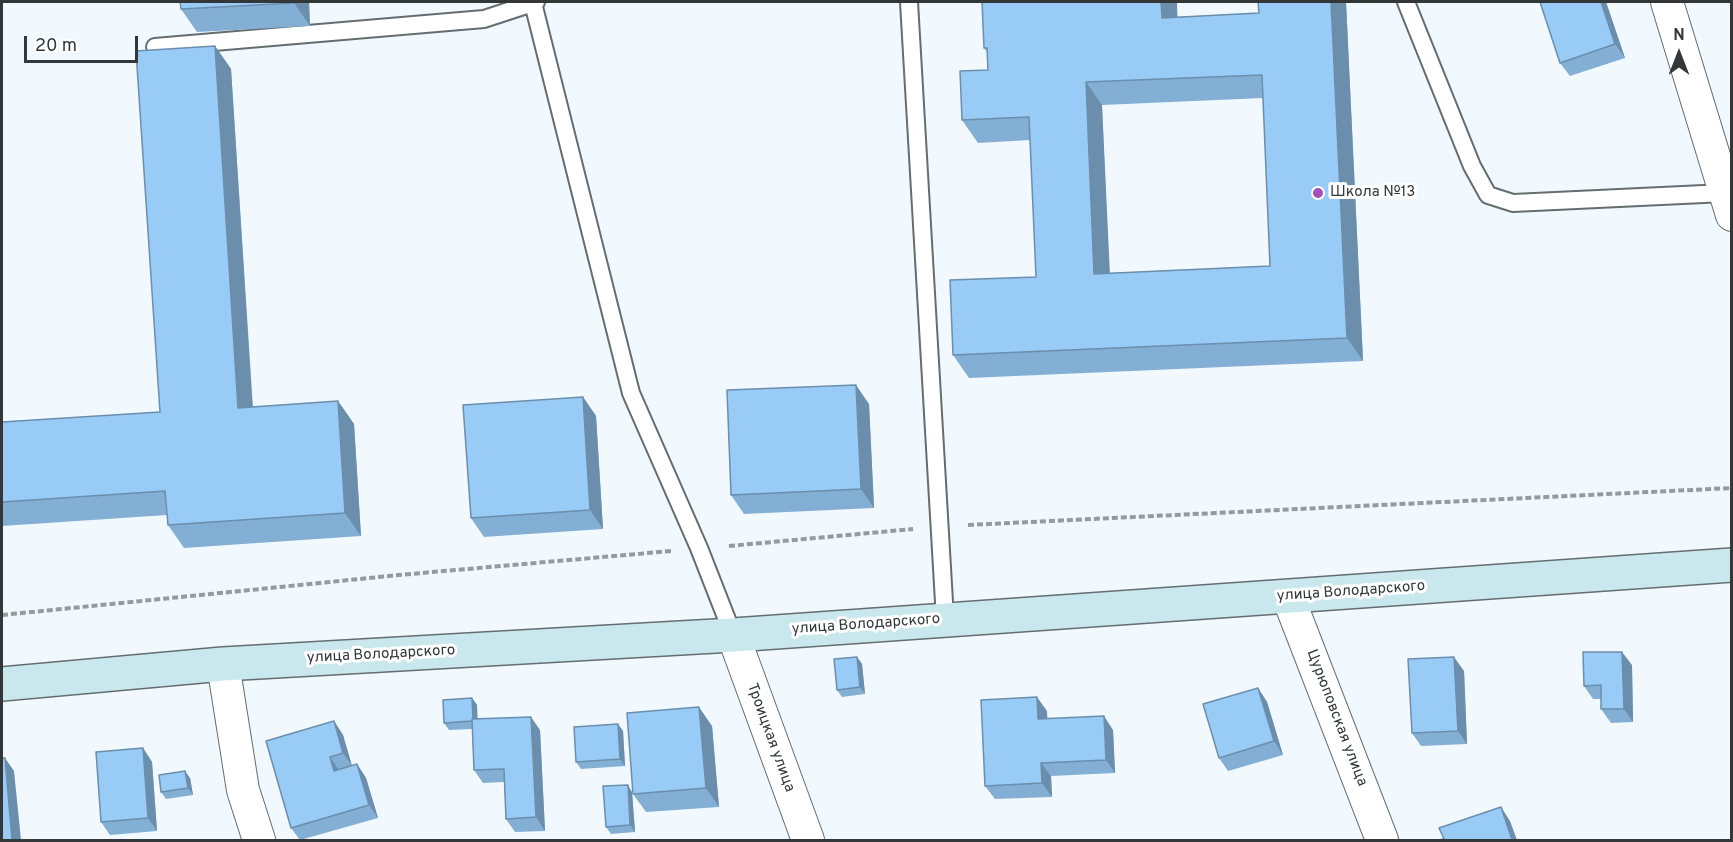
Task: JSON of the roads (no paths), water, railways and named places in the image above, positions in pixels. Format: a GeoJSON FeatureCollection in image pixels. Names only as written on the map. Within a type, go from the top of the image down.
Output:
{"type":"FeatureCollection","features":[{"type":"Feature","properties":{"kind":"main road","name":"улица Володарского"},"geometry":{"type":"LineString","coordinates":[[2,684],[223,664],[733,634],[1731,565]]}},
{"type":"Feature","properties":{"kind":"street"},"geometry":{"type":"LineString","coordinates":[[1667,2],[1728,204]]}},
{"type":"Feature","properties":{"kind":"street","name":"Цурюповская улица"},"geometry":{"type":"LineString","coordinates":[[1288,597],[1382,840]]}},
{"type":"Feature","properties":{"kind":"street","name":"Троицкая улица"},"geometry":{"type":"LineString","coordinates":[[733,634],[808,840]]}},
{"type":"Feature","properties":{"kind":"street"},"geometry":{"type":"LineString","coordinates":[[223,664],[243,790],[259,840]]}},
{"type":"Feature","properties":{"kind":"lane"},"geometry":{"type":"LineString","coordinates":[[155,47],[484,19],[534,2],[631,393],[699,548],[733,634]]}},
{"type":"Feature","properties":{"kind":"lane"},"geometry":{"type":"LineString","coordinates":[[909,2],[945,619]]}},
{"type":"Feature","properties":{"kind":"lane"},"geometry":{"type":"LineString","coordinates":[[1406,2],[1472,166],[1488,195],[1513,203],[1728,204]]}},
{"type":"Feature","properties":{"kind":"place","name":"Школа №13"},"geometry":{"type":"Point","coordinates":[1318,193]}}]}
